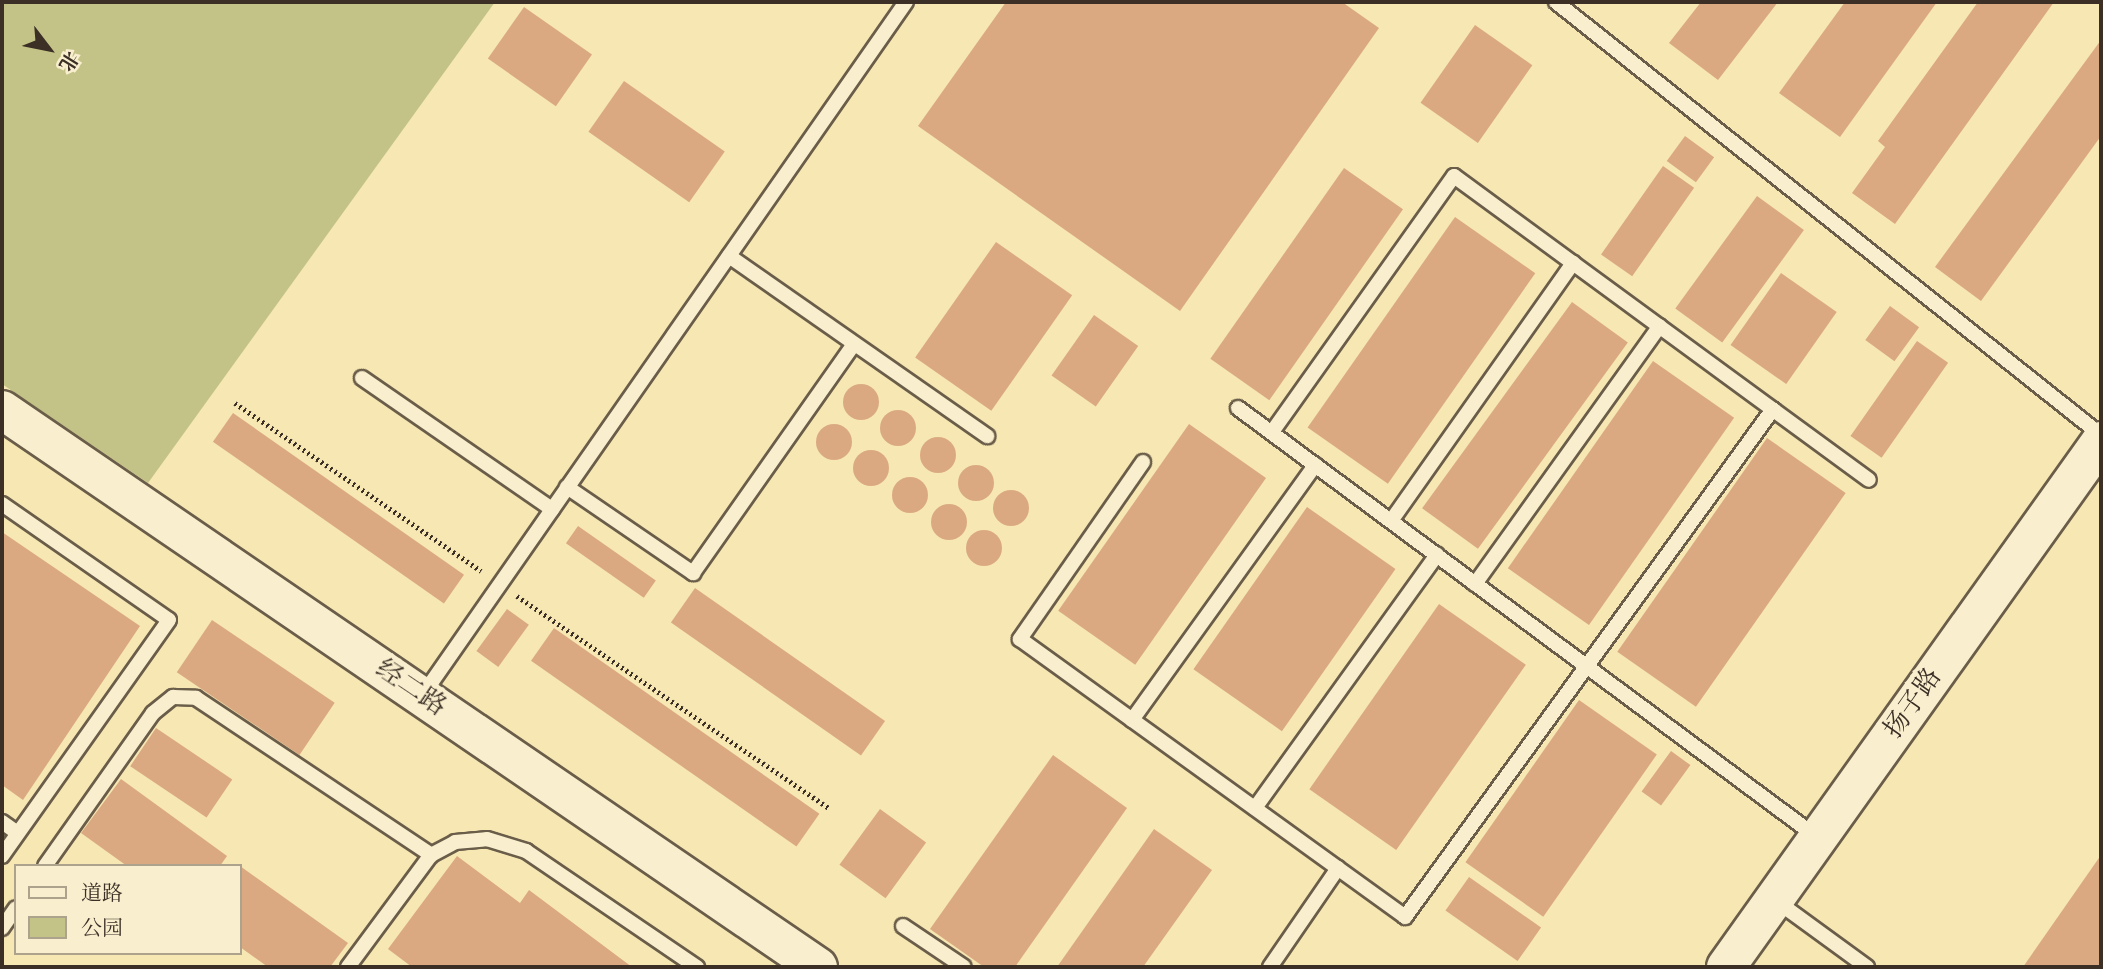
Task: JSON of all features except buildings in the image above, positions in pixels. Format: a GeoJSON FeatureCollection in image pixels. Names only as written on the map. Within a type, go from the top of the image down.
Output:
{"type":"FeatureCollection","features":[{"type":"Feature","properties":{"kind":"street","name":"经二路"},"geometry":{"type":"LineString","coordinates":[[2,410],[818,967]]}},
{"type":"Feature","properties":{"kind":"street","name":"扬子路"},"geometry":{"type":"LineString","coordinates":[[1726,967],[2101,440]]}},
{"type":"Feature","properties":{"kind":"lane"},"geometry":{"type":"LineString","coordinates":[[422,697],[905,2]]}},
{"type":"Feature","properties":{"kind":"lane"},"geometry":{"type":"LineString","coordinates":[[1556,2],[2101,435]]}},
{"type":"Feature","properties":{"kind":"lane"},"geometry":{"type":"LineString","coordinates":[[1272,432],[1454,176],[1869,480]]}},
{"type":"Feature","properties":{"kind":"lane"},"geometry":{"type":"LineString","coordinates":[[729,256],[987,436]]}},
{"type":"Feature","properties":{"kind":"lane"},"geometry":{"type":"LineString","coordinates":[[1391,521],[1573,263]]}},
{"type":"Feature","properties":{"kind":"lane"},"geometry":{"type":"LineString","coordinates":[[1475,584],[1660,326]]}},
{"type":"Feature","properties":{"kind":"lane"},"geometry":{"type":"LineString","coordinates":[[568,487],[693,573],[854,344]]}},
{"type":"Feature","properties":{"kind":"lane"},"geometry":{"type":"LineString","coordinates":[[362,378],[552,509]]}},
{"type":"Feature","properties":{"kind":"lane"},"geometry":{"type":"LineString","coordinates":[[1238,408],[1818,838]]}},
{"type":"Feature","properties":{"kind":"lane"},"geometry":{"type":"LineString","coordinates":[[1143,462],[1020,639],[1405,917],[1773,410]]}},
{"type":"Feature","properties":{"kind":"lane"},"geometry":{"type":"LineString","coordinates":[[1132,720],[1315,465]]}},
{"type":"Feature","properties":{"kind":"lane"},"geometry":{"type":"LineString","coordinates":[[2,504],[169,620],[2,856]]}},
{"type":"Feature","properties":{"kind":"lane"},"geometry":{"type":"LineString","coordinates":[[1255,808],[1437,555]]}},
{"type":"Feature","properties":{"kind":"lane"},"geometry":{"type":"LineString","coordinates":[[47,864],[153,713],[173,697],[196,698],[431,855]]}},
{"type":"Feature","properties":{"kind":"lane"},"geometry":{"type":"LineString","coordinates":[[2,822],[18,833]]}},
{"type":"Feature","properties":{"kind":"lane"},"geometry":{"type":"LineString","coordinates":[[348,967],[431,855],[455,842],[487,839],[526,851],[697,967]]}},
{"type":"Feature","properties":{"kind":"lane"},"geometry":{"type":"LineString","coordinates":[[1270,967],[1338,868]]}},
{"type":"Feature","properties":{"kind":"lane"},"geometry":{"type":"LineString","coordinates":[[1774,900],[1867,967]]}},
{"type":"Feature","properties":{"kind":"lane"},"geometry":{"type":"LineString","coordinates":[[2,928],[14,911]]}},
{"type":"Feature","properties":{"kind":"lane"},"geometry":{"type":"LineString","coordinates":[[903,926],[964,967]]}},
{"type":"Feature","properties":{"kind":"path"},"geometry":{"type":"LineString","coordinates":[[235,403],[829,808]]}},
{"type":"Feature","properties":{"kind":"green space"},"geometry":{"type":"Polygon","coordinates":[[[2,2],[495,2],[148,483],[2,384],[2,2]]]}}]}
